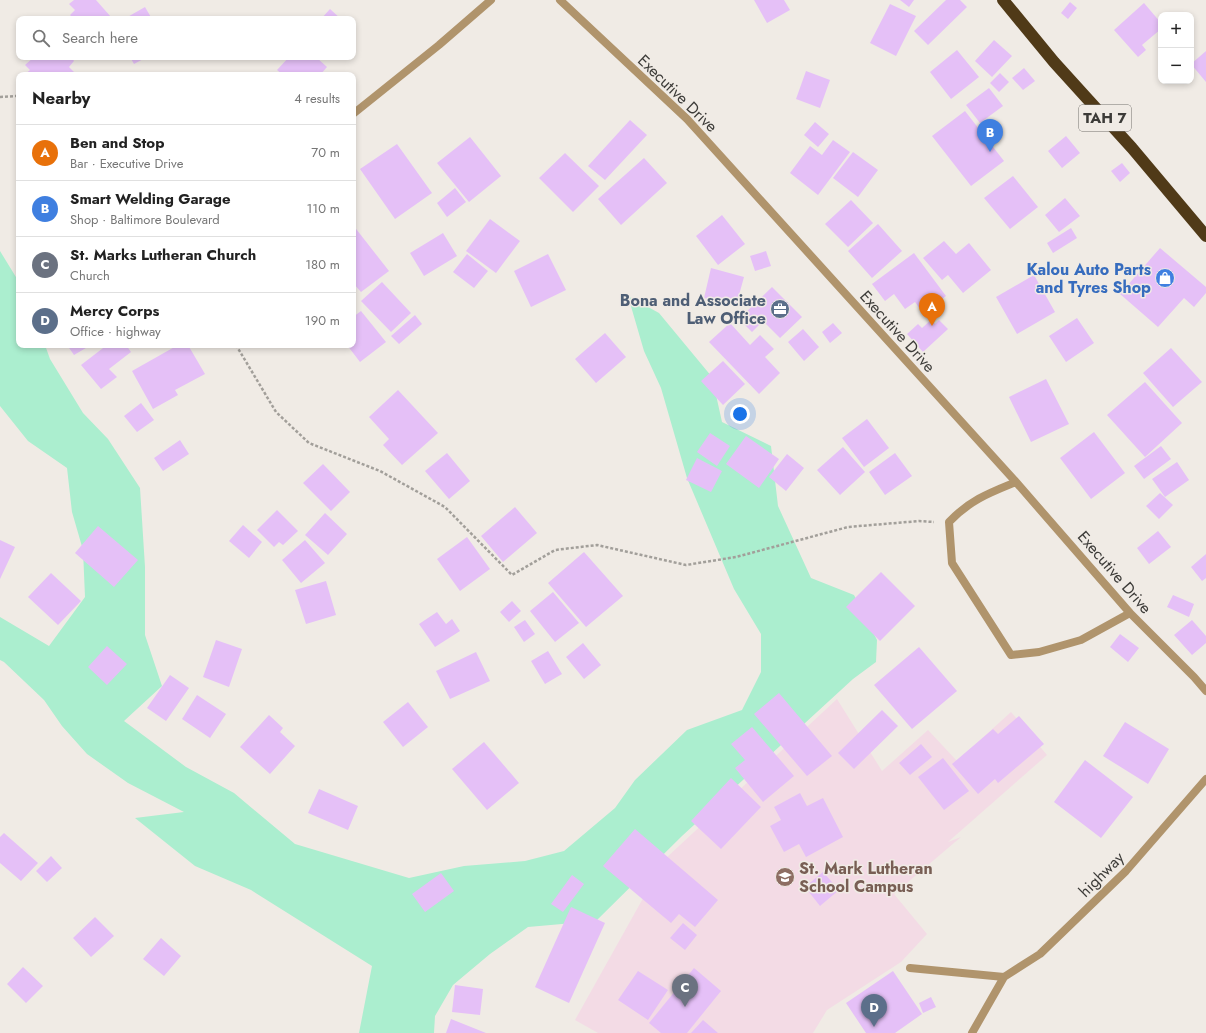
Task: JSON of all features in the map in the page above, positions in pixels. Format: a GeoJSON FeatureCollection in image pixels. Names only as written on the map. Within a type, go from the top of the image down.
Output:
{"type":"FeatureCollection","features":[{"type":"Feature","properties":{"kind":"highway","name":"TAH 7"},"geometry":{"type":"LineString","coordinates":[[1003,0],[1054,62],[1132,148],[1206,236]]}},
{"type":"Feature","properties":{"kind":"street"},"geometry":{"type":"LineString","coordinates":[[356,112],[439,45],[491,0]]}},
{"type":"Feature","properties":{"kind":"street","name":"Executive Drive"},"geometry":{"type":"LineString","coordinates":[[560,0],[687,119],[1016,482],[1130,613],[1206,691]]}},
{"type":"Feature","properties":{"kind":"street"},"geometry":{"type":"LineString","coordinates":[[1016,482],[980,497],[960,510],[949,522],[952,563],[1011,655],[1039,652],[1081,640],[1130,613]]}},
{"type":"Feature","properties":{"kind":"street","name":"highway"},"geometry":{"type":"LineString","coordinates":[[972,1033],[1004,977],[1040,954],[1126,871],[1206,779]]}},
{"type":"Feature","properties":{"kind":"street"},"geometry":{"type":"LineString","coordinates":[[910,968],[1004,977]]}},
{"type":"Feature","properties":{"kind":"path"},"geometry":{"type":"LineString","coordinates":[[0,97],[16,96]]}},
{"type":"Feature","properties":{"kind":"path"},"geometry":{"type":"LineString","coordinates":[[238,348],[276,412],[309,444],[380,471],[445,507],[512,575],[555,550],[597,545],[686,565],[736,557],[848,527],[919,521],[949,522]]}},
{"type":"Feature","properties":{"kind":"shaded area","name":"St. Mark Lutheran School Campus"},"geometry":{"type":"Polygon","coordinates":[[[837,699],[882,771],[928,730],[957,761],[1011,712],[1047,755],[948,842],[961,837],[894,894],[927,934],[901,962],[827,1010],[813,1033],[598,1033],[575,1020],[665,859],[837,699]]]}},
{"type":"Feature","properties":{"kind":"green space"},"geometry":{"type":"Polygon","coordinates":[[[0,251],[16,277],[16,348],[46,348],[50,359],[83,413],[108,439],[140,488],[145,567],[145,635],[162,686],[124,721],[186,767],[234,793],[295,844],[409,878],[464,866],[525,861],[564,851],[615,808],[635,780],[687,730],[742,710],[761,672],[761,634],[734,589],[687,478],[661,388],[644,351],[628,296],[659,313],[712,377],[722,422],[771,446],[778,506],[811,578],[854,595],[877,640],[876,662],[853,679],[682,836],[596,921],[528,927],[490,954],[453,985],[435,1016],[434,1033],[359,1033],[372,966],[251,890],[195,866],[135,818],[184,812],[128,783],[87,754],[62,726],[44,700],[4,662],[0,660],[0,617],[49,646],[85,597],[83,550],[72,512],[67,468],[28,441],[0,406],[0,251]]]}},
{"type":"Feature","properties":{"kind":"building"},"geometry":{"type":"Polygon","coordinates":[[[74,0],[96,0],[110,16],[71,16],[70,15],[75,10],[69,4],[74,0]]]}},
{"type":"Feature","properties":{"kind":"building"},"geometry":{"type":"Polygon","coordinates":[[[754,0],[784,0],[790,10],[767,23],[754,0]]]}},
{"type":"Feature","properties":{"kind":"building"},"geometry":{"type":"Polygon","coordinates":[[[900,0],[914,0],[909,7],[900,0]]]}},
{"type":"Feature","properties":{"kind":"building"},"geometry":{"type":"Polygon","coordinates":[[[946,0],[960,0],[967,7],[928,45],[914,31],[946,0]]]}},
{"type":"Feature","properties":{"kind":"building"},"geometry":{"type":"Polygon","coordinates":[[[1070,2],[1077,8],[1068,19],[1061,13],[1070,2]]]}},
{"type":"Feature","properties":{"kind":"building"},"geometry":{"type":"Polygon","coordinates":[[[1144,3],[1158,19],[1158,32],[1142,45],[1146,50],[1138,57],[1114,30],[1144,3]]]}},
{"type":"Feature","properties":{"kind":"building"},"geometry":{"type":"Polygon","coordinates":[[[890,4],[916,16],[896,56],[870,43],[890,4]]]}},
{"type":"Feature","properties":{"kind":"building"},"geometry":{"type":"Polygon","coordinates":[[[145,7],[150,16],[129,16],[145,7]]]}},
{"type":"Feature","properties":{"kind":"building"},"geometry":{"type":"Polygon","coordinates":[[[330,9],[338,16],[324,16],[330,9]]]}},
{"type":"Feature","properties":{"kind":"building"},"geometry":{"type":"Polygon","coordinates":[[[994,40],[1012,56],[992,77],[975,61],[994,40]]]}},
{"type":"Feature","properties":{"kind":"building"},"geometry":{"type":"Polygon","coordinates":[[[957,50],[979,77],[951,99],[930,72],[957,50]]]}},
{"type":"Feature","properties":{"kind":"building"},"geometry":{"type":"Polygon","coordinates":[[[1206,51],[1206,82],[1194,68],[1194,61],[1206,51]]]}},
{"type":"Feature","properties":{"kind":"building"},"geometry":{"type":"Polygon","coordinates":[[[31,60],[73,60],[69,67],[74,72],[28,72],[30,70],[25,65],[31,60]]]}},
{"type":"Feature","properties":{"kind":"building"},"geometry":{"type":"Polygon","coordinates":[[[132,60],[141,60],[134,64],[132,60]]]}},
{"type":"Feature","properties":{"kind":"building"},"geometry":{"type":"Polygon","coordinates":[[[286,60],[319,60],[327,67],[323,72],[279,72],[277,70],[286,60]]]}},
{"type":"Feature","properties":{"kind":"building"},"geometry":{"type":"Polygon","coordinates":[[[1024,68],[1035,81],[1023,90],[1012,78],[1024,68]]]}},
{"type":"Feature","properties":{"kind":"building"},"geometry":{"type":"Polygon","coordinates":[[[806,71],[830,80],[820,108],[796,99],[806,71]]]}},
{"type":"Feature","properties":{"kind":"building"},"geometry":{"type":"Polygon","coordinates":[[[1000,73],[1009,82],[999,92],[990,83],[1000,73]]]}},
{"type":"Feature","properties":{"kind":"building"},"geometry":{"type":"Polygon","coordinates":[[[989,88],[1003,106],[980,123],[966,105],[989,88]]]}},
{"type":"Feature","properties":{"kind":"building"},"geometry":{"type":"Polygon","coordinates":[[[965,111],[1004,161],[971,186],[932,136],[965,111]]]}},
{"type":"Feature","properties":{"kind":"building"},"geometry":{"type":"Polygon","coordinates":[[[630,120],[647,135],[605,180],[588,166],[630,120]]]}},
{"type":"Feature","properties":{"kind":"building"},"geometry":{"type":"Polygon","coordinates":[[[815,122],[829,134],[818,147],[804,135],[815,122]]]}},
{"type":"Feature","properties":{"kind":"building"},"geometry":{"type":"Polygon","coordinates":[[[1066,136],[1080,153],[1062,168],[1048,151],[1066,136]]]}},
{"type":"Feature","properties":{"kind":"building"},"geometry":{"type":"Polygon","coordinates":[[[470,137],[501,176],[469,202],[437,163],[470,137]]]}},
{"type":"Feature","properties":{"kind":"building"},"geometry":{"type":"Polygon","coordinates":[[[833,140],[850,152],[818,195],[790,173],[810,146],[822,155],[833,140]]]}},
{"type":"Feature","properties":{"kind":"building"},"geometry":{"type":"Polygon","coordinates":[[[397,144],[432,193],[395,219],[360,169],[397,144]]]}},
{"type":"Feature","properties":{"kind":"building"},"geometry":{"type":"Polygon","coordinates":[[[853,152],[878,170],[858,197],[833,178],[853,152]]]}},
{"type":"Feature","properties":{"kind":"building"},"geometry":{"type":"Polygon","coordinates":[[[565,153],[599,186],[573,212],[539,178],[565,153]]]}},
{"type":"Feature","properties":{"kind":"building"},"geometry":{"type":"Polygon","coordinates":[[[644,158],[667,183],[621,225],[598,199],[644,158]]]}},
{"type":"Feature","properties":{"kind":"building"},"geometry":{"type":"Polygon","coordinates":[[[1122,163],[1130,173],[1120,182],[1111,171],[1122,163]]]}},
{"type":"Feature","properties":{"kind":"building"},"geometry":{"type":"Polygon","coordinates":[[[1013,176],[1038,207],[1010,229],[984,198],[1013,176]]]}},
{"type":"Feature","properties":{"kind":"building"},"geometry":{"type":"Polygon","coordinates":[[[455,188],[466,202],[447,217],[437,203],[455,188]]]}},
{"type":"Feature","properties":{"kind":"building"},"geometry":{"type":"Polygon","coordinates":[[[1065,198],[1080,216],[1059,232],[1045,215],[1065,198]]]}},
{"type":"Feature","properties":{"kind":"building"},"geometry":{"type":"Polygon","coordinates":[[[851,200],[873,223],[848,247],[825,224],[851,200]]]}},
{"type":"Feature","properties":{"kind":"building"},"geometry":{"type":"Polygon","coordinates":[[[722,215],[745,244],[718,265],[696,236],[722,215]]]}},
{"type":"Feature","properties":{"kind":"building"},"geometry":{"type":"Polygon","coordinates":[[[490,219],[520,241],[496,273],[466,251],[490,219]]]}},
{"type":"Feature","properties":{"kind":"building"},"geometry":{"type":"Polygon","coordinates":[[[878,224],[902,251],[872,278],[848,251],[878,224]]]}},
{"type":"Feature","properties":{"kind":"building"},"geometry":{"type":"Polygon","coordinates":[[[1071,228],[1077,238],[1053,253],[1047,243],[1071,228]]]}},
{"type":"Feature","properties":{"kind":"building"},"geometry":{"type":"Polygon","coordinates":[[[356,229],[389,271],[361,292],[356,286],[356,229]]]}},
{"type":"Feature","properties":{"kind":"building"},"geometry":{"type":"Polygon","coordinates":[[[443,233],[457,256],[424,276],[410,253],[443,233]]]}},
{"type":"Feature","properties":{"kind":"building"},"geometry":{"type":"Polygon","coordinates":[[[944,241],[956,254],[969,243],[991,270],[963,293],[948,275],[942,280],[923,258],[944,241]]]}},
{"type":"Feature","properties":{"kind":"building"},"geometry":{"type":"Polygon","coordinates":[[[1160,248],[1206,287],[1206,293],[1194,307],[1184,298],[1158,327],[1120,294],[1160,248]]]}},
{"type":"Feature","properties":{"kind":"building"},"geometry":{"type":"Polygon","coordinates":[[[766,251],[771,266],[755,271],[750,256],[766,251]]]}},
{"type":"Feature","properties":{"kind":"building"},"geometry":{"type":"Polygon","coordinates":[[[914,253],[946,296],[923,313],[915,302],[905,309],[894,294],[885,301],[872,284],[914,253]]]}},
{"type":"Feature","properties":{"kind":"building"},"geometry":{"type":"Polygon","coordinates":[[[467,254],[488,271],[474,288],[453,272],[467,254]]]}},
{"type":"Feature","properties":{"kind":"building"},"geometry":{"type":"Polygon","coordinates":[[[548,254],[566,290],[531,307],[514,271],[548,254]]]}},
{"type":"Feature","properties":{"kind":"building"},"geometry":{"type":"Polygon","coordinates":[[[711,268],[744,277],[736,306],[704,298],[711,268]]]}},
{"type":"Feature","properties":{"kind":"building"},"geometry":{"type":"Polygon","coordinates":[[[1034,275],[1055,312],[1017,334],[996,297],[1034,275]]]}},
{"type":"Feature","properties":{"kind":"building"},"geometry":{"type":"Polygon","coordinates":[[[382,282],[411,313],[391,332],[361,301],[382,282]]]}},
{"type":"Feature","properties":{"kind":"building"},"geometry":{"type":"Polygon","coordinates":[[[772,287],[802,317],[780,338],[763,321],[752,332],[739,319],[772,287]]]}},
{"type":"Feature","properties":{"kind":"building"},"geometry":{"type":"Polygon","coordinates":[[[361,311],[386,342],[360,362],[349,348],[356,348],[356,315],[361,311]]]}},
{"type":"Feature","properties":{"kind":"building"},"geometry":{"type":"Polygon","coordinates":[[[415,315],[422,324],[399,344],[391,336],[415,315]]]}},
{"type":"Feature","properties":{"kind":"building"},"geometry":{"type":"Polygon","coordinates":[[[1077,318],[1094,343],[1066,362],[1049,336],[1077,318]]]}},
{"type":"Feature","properties":{"kind":"building"},"geometry":{"type":"Polygon","coordinates":[[[931,320],[935,324],[939,320],[948,329],[923,352],[907,334],[918,324],[922,328],[931,320]]]}},
{"type":"Feature","properties":{"kind":"building"},"geometry":{"type":"Polygon","coordinates":[[[730,323],[750,345],[760,335],[774,349],[765,357],[780,373],[759,394],[709,342],[730,323]]]}},
{"type":"Feature","properties":{"kind":"building"},"geometry":{"type":"Polygon","coordinates":[[[833,323],[842,333],[830,343],[822,332],[833,323]]]}},
{"type":"Feature","properties":{"kind":"building"},"geometry":{"type":"Polygon","coordinates":[[[803,329],[819,347],[804,361],[788,342],[803,329]]]}},
{"type":"Feature","properties":{"kind":"building"},"geometry":{"type":"Polygon","coordinates":[[[605,333],[626,357],[596,383],[575,359],[605,333]]]}},
{"type":"Feature","properties":{"kind":"building"},"geometry":{"type":"Polygon","coordinates":[[[69,348],[86,348],[74,355],[69,348]]]}},
{"type":"Feature","properties":{"kind":"building"},"geometry":{"type":"Polygon","coordinates":[[[103,348],[128,348],[131,352],[109,369],[117,377],[101,389],[81,365],[103,348]]]}},
{"type":"Feature","properties":{"kind":"building"},"geometry":{"type":"Polygon","coordinates":[[[173,348],[190,348],[205,374],[175,390],[178,395],[153,409],[132,371],[173,348]]]}},
{"type":"Feature","properties":{"kind":"building"},"geometry":{"type":"Polygon","coordinates":[[[1171,348],[1202,382],[1173,407],[1143,373],[1171,348]]]}},
{"type":"Feature","properties":{"kind":"building"},"geometry":{"type":"Polygon","coordinates":[[[723,361],[745,384],[723,405],[701,381],[723,361]]]}},
{"type":"Feature","properties":{"kind":"building"},"geometry":{"type":"Polygon","coordinates":[[[1046,379],[1069,424],[1031,442],[1009,397],[1046,379]]]}},
{"type":"Feature","properties":{"kind":"building"},"geometry":{"type":"Polygon","coordinates":[[[1145,382],[1182,423],[1145,457],[1107,415],[1145,382]]]}},
{"type":"Feature","properties":{"kind":"building"},"geometry":{"type":"Polygon","coordinates":[[[398,390],[438,433],[402,465],[383,445],[389,439],[369,417],[398,390]]]}},
{"type":"Feature","properties":{"kind":"building"},"geometry":{"type":"Polygon","coordinates":[[[141,403],[154,420],[137,432],[124,416],[141,403]]]}},
{"type":"Feature","properties":{"kind":"building"},"geometry":{"type":"Polygon","coordinates":[[[867,419],[889,448],[864,467],[842,438],[867,419]]]}},
{"type":"Feature","properties":{"kind":"building"},"geometry":{"type":"Polygon","coordinates":[[[1094,432],[1125,473],[1091,499],[1060,458],[1094,432]]]}},
{"type":"Feature","properties":{"kind":"building"},"geometry":{"type":"Polygon","coordinates":[[[710,433],[730,446],[717,466],[697,452],[710,433]]]}},
{"type":"Feature","properties":{"kind":"building"},"geometry":{"type":"Polygon","coordinates":[[[746,436],[779,459],[759,488],[726,464],[746,436]]]}},
{"type":"Feature","properties":{"kind":"building"},"geometry":{"type":"Polygon","coordinates":[[[180,440],[189,454],[163,471],[154,458],[180,440]]]}},
{"type":"Feature","properties":{"kind":"building"},"geometry":{"type":"Polygon","coordinates":[[[1161,446],[1171,459],[1144,479],[1134,466],[1161,446]]]}},
{"type":"Feature","properties":{"kind":"building"},"geometry":{"type":"Polygon","coordinates":[[[843,447],[865,472],[840,495],[817,470],[843,447]]]}},
{"type":"Feature","properties":{"kind":"building"},"geometry":{"type":"Polygon","coordinates":[[[447,453],[470,481],[449,499],[425,471],[447,453]]]}},
{"type":"Feature","properties":{"kind":"building"},"geometry":{"type":"Polygon","coordinates":[[[895,453],[912,476],[885,495],[869,472],[895,453]]]}},
{"type":"Feature","properties":{"kind":"building"},"geometry":{"type":"Polygon","coordinates":[[[787,454],[804,468],[786,491],[769,477],[787,454]]]}},
{"type":"Feature","properties":{"kind":"building"},"geometry":{"type":"Polygon","coordinates":[[[697,458],[722,471],[711,492],[686,480],[697,458]]]}},
{"type":"Feature","properties":{"kind":"building"},"geometry":{"type":"Polygon","coordinates":[[[1177,462],[1189,480],[1165,497],[1152,479],[1177,462]]]}},
{"type":"Feature","properties":{"kind":"building"},"geometry":{"type":"Polygon","coordinates":[[[323,464],[350,492],[331,511],[303,483],[323,464]]]}},
{"type":"Feature","properties":{"kind":"building"},"geometry":{"type":"Polygon","coordinates":[[[1160,493],[1173,505],[1159,519],[1146,506],[1160,493]]]}},
{"type":"Feature","properties":{"kind":"building"},"geometry":{"type":"Polygon","coordinates":[[[515,507],[537,533],[503,562],[481,536],[515,507]]]}},
{"type":"Feature","properties":{"kind":"building"},"geometry":{"type":"Polygon","coordinates":[[[277,510],[298,531],[283,545],[279,542],[274,547],[257,530],[277,510]]]}},
{"type":"Feature","properties":{"kind":"building"},"geometry":{"type":"Polygon","coordinates":[[[325,513],[347,534],[328,555],[305,535],[325,513]]]}},
{"type":"Feature","properties":{"kind":"building"},"geometry":{"type":"Polygon","coordinates":[[[243,525],[262,542],[249,558],[229,541],[243,525]]]}},
{"type":"Feature","properties":{"kind":"building"},"geometry":{"type":"Polygon","coordinates":[[[98,526],[138,560],[114,587],[75,553],[98,526]]]}},
{"type":"Feature","properties":{"kind":"building"},"geometry":{"type":"Polygon","coordinates":[[[1158,531],[1171,547],[1149,564],[1137,548],[1158,531]]]}},
{"type":"Feature","properties":{"kind":"building"},"geometry":{"type":"Polygon","coordinates":[[[467,537],[490,569],[460,591],[437,559],[467,537]]]}},
{"type":"Feature","properties":{"kind":"building"},"geometry":{"type":"Polygon","coordinates":[[[0,540],[15,547],[0,579],[0,540]]]}},
{"type":"Feature","properties":{"kind":"building"},"geometry":{"type":"Polygon","coordinates":[[[305,540],[325,563],[301,583],[282,560],[305,540]]]}},
{"type":"Feature","properties":{"kind":"building"},"geometry":{"type":"Polygon","coordinates":[[[584,552],[623,596],[586,627],[548,583],[584,552]]]}},
{"type":"Feature","properties":{"kind":"building"},"geometry":{"type":"Polygon","coordinates":[[[1206,554],[1206,578],[1202,581],[1191,567],[1206,554]]]}},
{"type":"Feature","properties":{"kind":"building"},"geometry":{"type":"Polygon","coordinates":[[[881,572],[915,606],[880,641],[846,607],[881,572]]]}},
{"type":"Feature","properties":{"kind":"building"},"geometry":{"type":"Polygon","coordinates":[[[51,573],[81,601],[58,625],[28,597],[51,573]]]}},
{"type":"Feature","properties":{"kind":"building"},"geometry":{"type":"Polygon","coordinates":[[[326,581],[336,615],[306,624],[295,590],[326,581]]]}},
{"type":"Feature","properties":{"kind":"building"},"geometry":{"type":"Polygon","coordinates":[[[553,592],[579,623],[555,642],[530,611],[553,592]]]}},
{"type":"Feature","properties":{"kind":"building"},"geometry":{"type":"Polygon","coordinates":[[[1173,595],[1194,604],[1189,617],[1167,607],[1173,595]]]}},
{"type":"Feature","properties":{"kind":"building"},"geometry":{"type":"Polygon","coordinates":[[[512,601],[521,611],[509,622],[500,612],[512,601]]]}},
{"type":"Feature","properties":{"kind":"building"},"geometry":{"type":"Polygon","coordinates":[[[437,612],[446,624],[452,619],[460,631],[435,647],[419,624],[437,612]]]}},
{"type":"Feature","properties":{"kind":"building"},"geometry":{"type":"Polygon","coordinates":[[[525,620],[535,634],[524,642],[514,627],[525,620]]]}},
{"type":"Feature","properties":{"kind":"building"},"geometry":{"type":"Polygon","coordinates":[[[1192,620],[1206,636],[1206,643],[1192,655],[1174,635],[1192,620]]]}},
{"type":"Feature","properties":{"kind":"building"},"geometry":{"type":"Polygon","coordinates":[[[1120,634],[1139,648],[1128,662],[1110,647],[1120,634]]]}},
{"type":"Feature","properties":{"kind":"building"},"geometry":{"type":"Polygon","coordinates":[[[216,640],[242,649],[229,687],[203,677],[216,640]]]}},
{"type":"Feature","properties":{"kind":"building"},"geometry":{"type":"Polygon","coordinates":[[[583,643],[601,665],[584,679],[566,657],[583,643]]]}},
{"type":"Feature","properties":{"kind":"building"},"geometry":{"type":"Polygon","coordinates":[[[107,646],[127,664],[107,685],[88,667],[107,646]]]}},
{"type":"Feature","properties":{"kind":"building"},"geometry":{"type":"Polygon","coordinates":[[[919,647],[957,691],[912,729],[874,685],[919,647]]]}},
{"type":"Feature","properties":{"kind":"building"},"geometry":{"type":"Polygon","coordinates":[[[548,651],[562,674],[545,684],[531,661],[548,651]]]}},
{"type":"Feature","properties":{"kind":"building"},"geometry":{"type":"Polygon","coordinates":[[[476,652],[490,681],[450,699],[436,671],[476,652]]]}},
{"type":"Feature","properties":{"kind":"building"},"geometry":{"type":"Polygon","coordinates":[[[170,675],[189,688],[166,721],[147,708],[170,675]]]}},
{"type":"Feature","properties":{"kind":"building"},"geometry":{"type":"Polygon","coordinates":[[[779,693],[832,756],[807,776],[754,714],[779,693]]]}},
{"type":"Feature","properties":{"kind":"building"},"geometry":{"type":"Polygon","coordinates":[[[197,695],[226,714],[210,738],[182,719],[197,695]]]}},
{"type":"Feature","properties":{"kind":"building"},"geometry":{"type":"Polygon","coordinates":[[[408,702],[428,727],[403,747],[383,722],[408,702]]]}},
{"type":"Feature","properties":{"kind":"building"},"geometry":{"type":"Polygon","coordinates":[[[882,710],[898,726],[854,769],[838,753],[882,710]]]}},
{"type":"Feature","properties":{"kind":"building"},"geometry":{"type":"Polygon","coordinates":[[[269,715],[283,728],[280,732],[295,746],[270,774],[240,747],[269,715]]]}},
{"type":"Feature","properties":{"kind":"building"},"geometry":{"type":"Polygon","coordinates":[[[1019,716],[1044,744],[998,783],[995,779],[978,794],[952,764],[993,729],[998,734],[1019,716]]]}},
{"type":"Feature","properties":{"kind":"building"},"geometry":{"type":"Polygon","coordinates":[[[1125,722],[1169,749],[1148,784],[1103,756],[1125,722]]]}},
{"type":"Feature","properties":{"kind":"building"},"geometry":{"type":"Polygon","coordinates":[[[752,727],[794,776],[763,802],[735,768],[745,760],[731,744],[752,727]]]}},
{"type":"Feature","properties":{"kind":"building"},"geometry":{"type":"Polygon","coordinates":[[[484,742],[519,783],[487,810],[452,769],[484,742]]]}},
{"type":"Feature","properties":{"kind":"building"},"geometry":{"type":"Polygon","coordinates":[[[921,744],[932,757],[910,775],[899,763],[921,744]]]}},
{"type":"Feature","properties":{"kind":"building"},"geometry":{"type":"Polygon","coordinates":[[[943,758],[969,791],[944,810],[918,777],[943,758]]]}},
{"type":"Feature","properties":{"kind":"building"},"geometry":{"type":"Polygon","coordinates":[[[1085,760],[1133,797],[1101,838],[1054,802],[1085,760]]]}},
{"type":"Feature","properties":{"kind":"building"},"geometry":{"type":"Polygon","coordinates":[[[731,778],[761,807],[721,849],[691,821],[731,778]]]}},
{"type":"Feature","properties":{"kind":"building"},"geometry":{"type":"Polygon","coordinates":[[[319,789],[358,806],[348,830],[308,813],[319,789]]]}},
{"type":"Feature","properties":{"kind":"building"},"geometry":{"type":"Polygon","coordinates":[[[800,793],[807,806],[823,798],[843,837],[806,857],[799,844],[784,852],[770,826],[781,820],[774,807],[800,793]]]}},
{"type":"Feature","properties":{"kind":"building"},"geometry":{"type":"Polygon","coordinates":[[[635,829],[718,900],[695,927],[679,914],[671,923],[603,866],[635,829]]]}},
{"type":"Feature","properties":{"kind":"building"},"geometry":{"type":"Polygon","coordinates":[[[4,833],[38,863],[21,881],[0,863],[0,837],[4,833]]]}},
{"type":"Feature","properties":{"kind":"building"},"geometry":{"type":"Polygon","coordinates":[[[51,856],[62,868],[47,882],[36,871],[51,856]]]}},
{"type":"Feature","properties":{"kind":"building"},"geometry":{"type":"Polygon","coordinates":[[[823,872],[839,890],[820,906],[805,887],[823,872]]]}},
{"type":"Feature","properties":{"kind":"building"},"geometry":{"type":"Polygon","coordinates":[[[441,873],[454,891],[425,912],[412,894],[441,873]]]}},
{"type":"Feature","properties":{"kind":"building"},"geometry":{"type":"Polygon","coordinates":[[[572,875],[584,884],[563,912],[551,904],[572,875]]]}},
{"type":"Feature","properties":{"kind":"building"},"geometry":{"type":"Polygon","coordinates":[[[571,907],[605,923],[569,1003],[535,987],[571,907]]]}},
{"type":"Feature","properties":{"kind":"building"},"geometry":{"type":"Polygon","coordinates":[[[95,917],[114,936],[91,957],[73,938],[95,917]]]}},
{"type":"Feature","properties":{"kind":"building"},"geometry":{"type":"Polygon","coordinates":[[[683,923],[697,935],[685,950],[670,938],[683,923]]]}},
{"type":"Feature","properties":{"kind":"building"},"geometry":{"type":"Polygon","coordinates":[[[161,938],[181,956],[164,976],[143,959],[161,938]]]}},
{"type":"Feature","properties":{"kind":"building"},"geometry":{"type":"Polygon","coordinates":[[[23,967],[43,986],[26,1003],[7,984],[23,967]]]}},
{"type":"Feature","properties":{"kind":"building"},"geometry":{"type":"Polygon","coordinates":[[[694,968],[721,991],[687,1033],[661,1033],[649,1023],[694,968]]]}},
{"type":"Feature","properties":{"kind":"building"},"geometry":{"type":"Polygon","coordinates":[[[638,971],[668,990],[648,1020],[618,1000],[638,971]]]}},
{"type":"Feature","properties":{"kind":"building"},"geometry":{"type":"Polygon","coordinates":[[[893,971],[922,1014],[895,1033],[866,1033],[846,1003],[893,971]]]}},
{"type":"Feature","properties":{"kind":"building"},"geometry":{"type":"Polygon","coordinates":[[[455,985],[483,989],[480,1015],[452,1012],[455,985]]]}},
{"type":"Feature","properties":{"kind":"building"},"geometry":{"type":"Polygon","coordinates":[[[931,997],[936,1007],[923,1013],[919,1003],[931,997]]]}},
{"type":"Feature","properties":{"kind":"building"},"geometry":{"type":"Polygon","coordinates":[[[451,1019],[486,1033],[446,1033],[451,1019]]]}},
{"type":"Feature","properties":{"kind":"building"},"geometry":{"type":"Polygon","coordinates":[[[703,1020],[718,1033],[691,1033],[703,1020]]]}},
{"type":"Feature","properties":{"kind":"place","name":"Smart Welding Garage"},"geometry":{"type":"Point","coordinates":[990,152]}},
{"type":"Feature","properties":{"kind":"place","name":"Kalou Auto Parts and Tyres Shop"},"geometry":{"type":"Point","coordinates":[1165,278]}},
{"type":"Feature","properties":{"kind":"place","name":"Bona and Associate Law Office"},"geometry":{"type":"Point","coordinates":[780,309]}},
{"type":"Feature","properties":{"kind":"place","name":"Ben and Stop"},"geometry":{"type":"Point","coordinates":[932,326]}},
{"type":"Feature","properties":{"kind":"place","name":"St. Mark Lutheran School Campus"},"geometry":{"type":"Point","coordinates":[785,877]}},
{"type":"Feature","properties":{"kind":"place","name":"St. Marks Lutheran Church"},"geometry":{"type":"Point","coordinates":[685,1007]}},
{"type":"Feature","properties":{"kind":"place","name":"Mercy Corps"},"geometry":{"type":"Point","coordinates":[874,1027]}}]}
